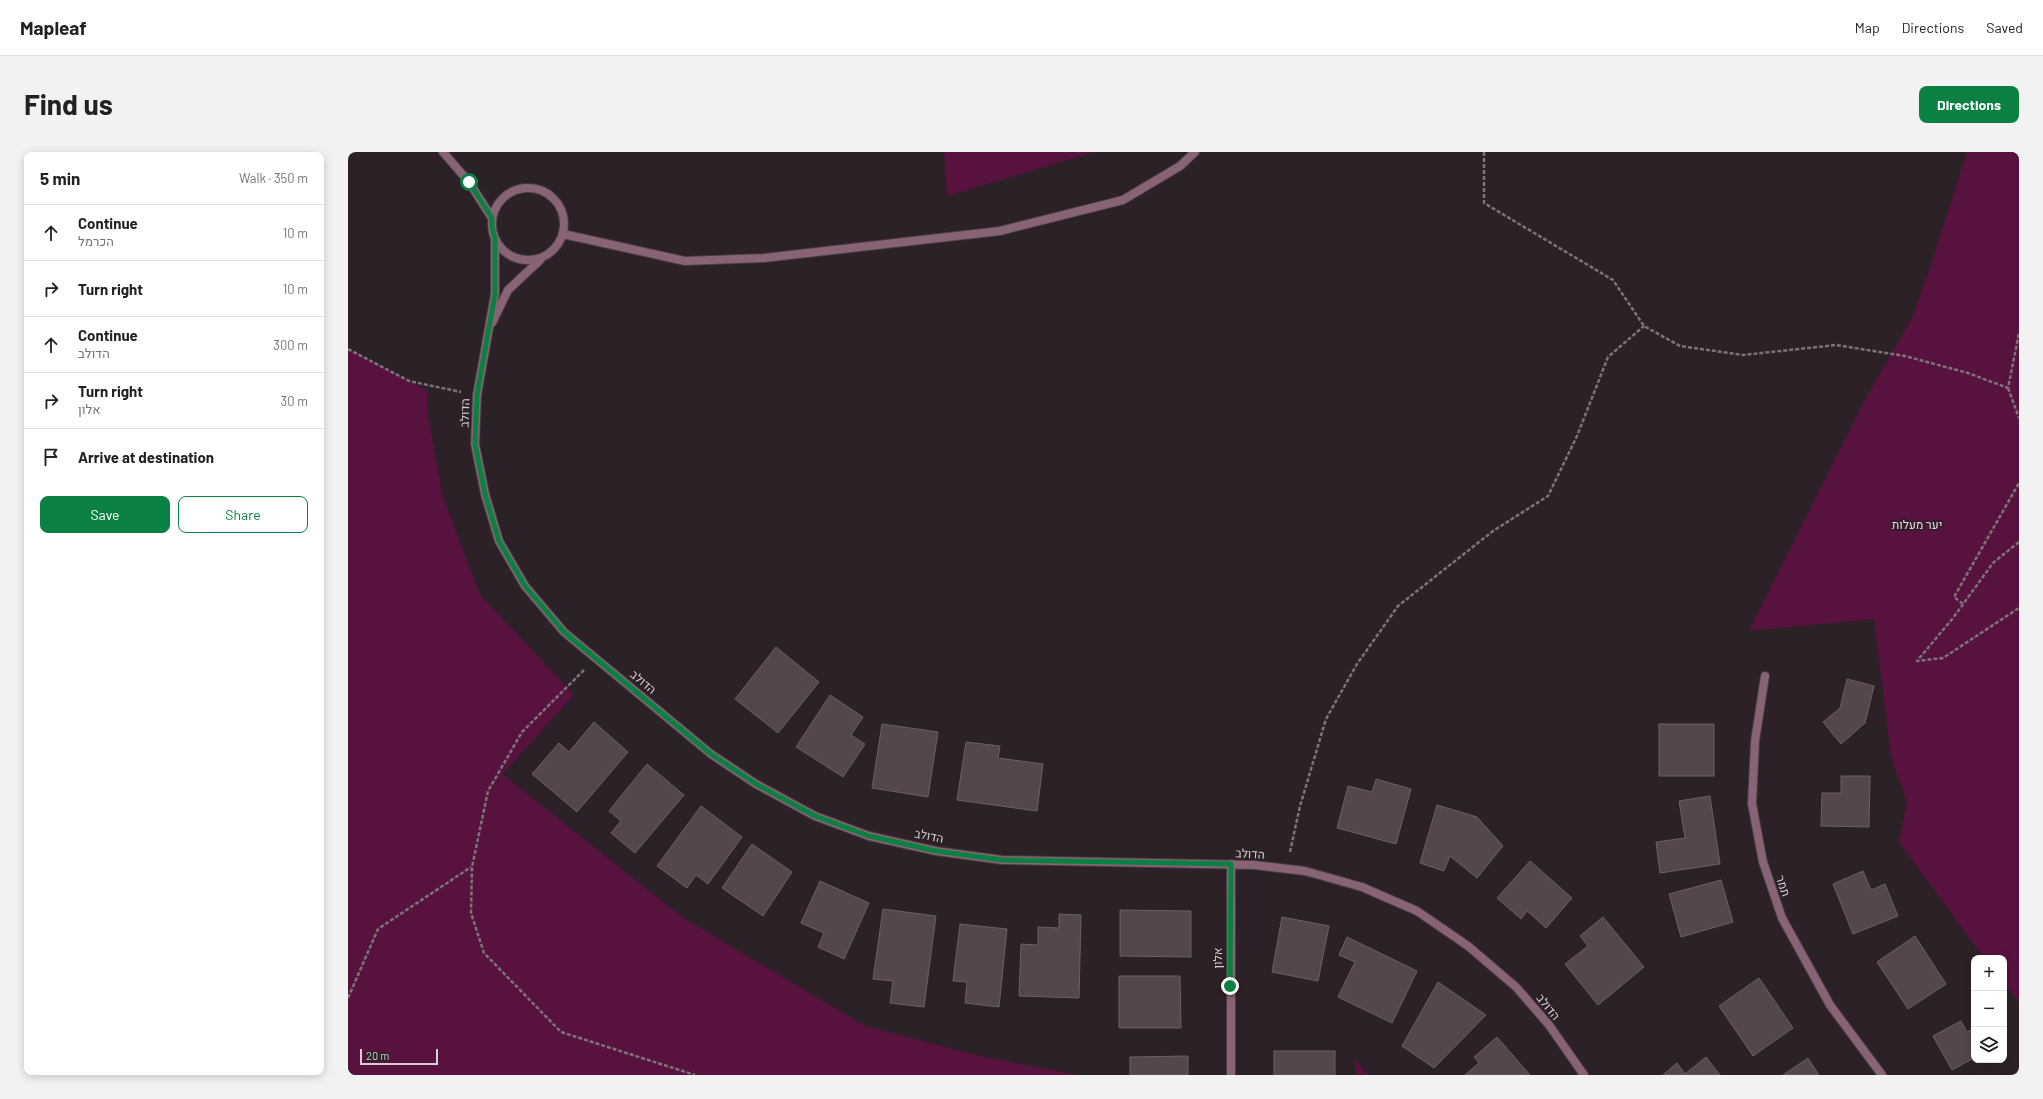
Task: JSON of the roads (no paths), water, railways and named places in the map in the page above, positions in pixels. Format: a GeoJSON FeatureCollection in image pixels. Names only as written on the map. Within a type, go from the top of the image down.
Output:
{"type":"FeatureCollection","features":[{"type":"Feature","properties":{"kind":"street"},"geometry":{"type":"LineString","coordinates":[[443,152],[469,182],[492,218]]}},
{"type":"Feature","properties":{"kind":"street"},"geometry":{"type":"LineString","coordinates":[[563,234],[685,261],[764,258],[1000,231],[1123,200],[1180,166],[1195,152]]}},
{"type":"Feature","properties":{"kind":"street"},"geometry":{"type":"LineString","coordinates":[[529,188],[541,190],[552,196],[562,209],[565,222],[563,234],[558,246],[542,258],[530,261],[518,260],[506,254],[495,239],[492,227],[492,218],[496,206],[505,197],[516,190],[529,188]]}},
{"type":"Feature","properties":{"kind":"street","name":"הדולב"},"geometry":{"type":"LineString","coordinates":[[495,239],[495,294],[477,395],[475,444],[485,494],[499,541],[525,586],[564,632],[711,754],[756,784],[815,816],[869,836],[936,851],[1002,860],[1254,865],[1305,871],[1362,887],[1417,910],[1468,946],[1516,987],[1549,1025],[1584,1075]]}},
{"type":"Feature","properties":{"kind":"street","name":"הדולב"},"geometry":{"type":"LineString","coordinates":[[484,350],[492,323],[508,290],[542,258]]}},
{"type":"Feature","properties":{"kind":"street","name":"תמר"},"geometry":{"type":"LineString","coordinates":[[1765,676],[1754,741],[1752,804],[1763,862],[1782,918],[1830,1005],[1882,1075]]}},
{"type":"Feature","properties":{"kind":"street","name":"אלון"},"geometry":{"type":"LineString","coordinates":[[1231,864],[1231,1075]]}},
{"type":"Feature","properties":{"kind":"park label","name":"יער מעלות"},"geometry":{"type":"Point","coordinates":[1917,525]}}]}
